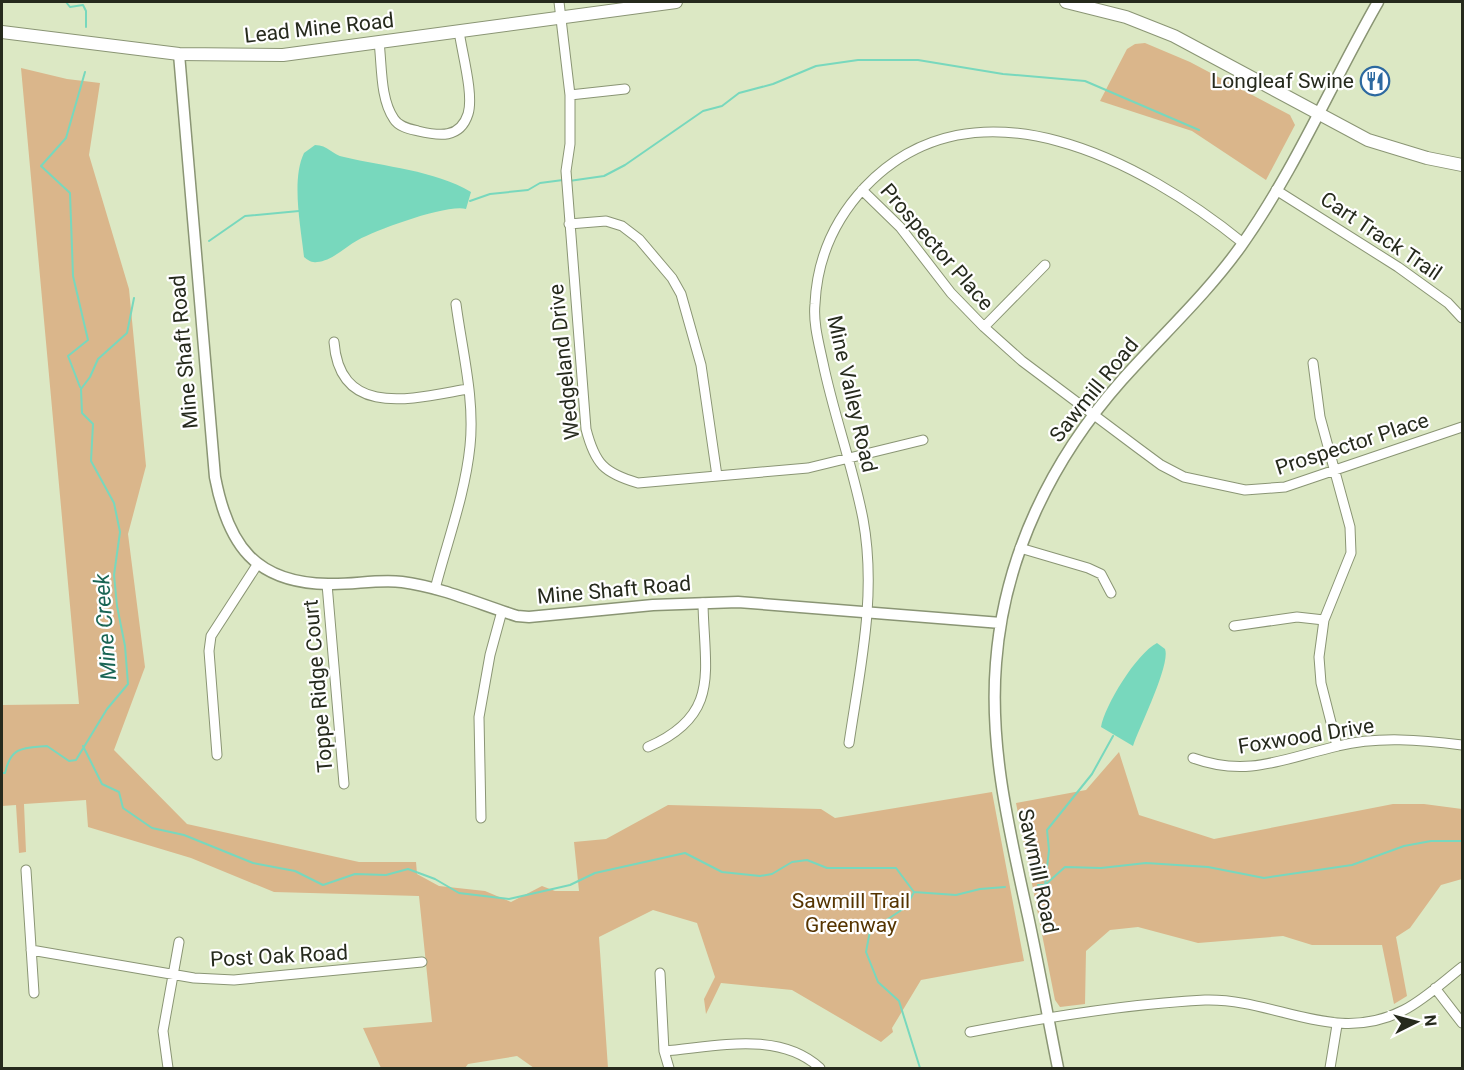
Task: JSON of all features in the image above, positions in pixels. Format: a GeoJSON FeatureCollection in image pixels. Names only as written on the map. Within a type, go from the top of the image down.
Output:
{"type":"FeatureCollection","features":[{"type":"Feature","properties":{"kind":"main road","name":"Lead Mine Road"},"geometry":{"type":"LineString","coordinates":[[2,32],[179,54],[283,55],[676,2]]}},
{"type":"Feature","properties":{"kind":"main road"},"geometry":{"type":"LineString","coordinates":[[1066,2],[1126,17],[1174,36],[1368,140],[1396,150],[1462,165]]}},
{"type":"Feature","properties":{"kind":"street","name":"Wedgeland Drive"},"geometry":{"type":"LineString","coordinates":[[559,2],[570,95],[570,144],[566,171],[569,224],[586,429],[593,456],[616,476],[638,483],[808,468],[922,440]]}},
{"type":"Feature","properties":{"kind":"street","name":"Sawmill Road"},"geometry":{"type":"LineString","coordinates":[[1058,1068],[999,773],[994,692],[1001,623],[1020,548],[1046,487],[1094,414],[1122,380],[1203,294],[1243,243],[1276,190],[1378,2]]}},
{"type":"Feature","properties":{"kind":"street"},"geometry":{"type":"LineString","coordinates":[[379,42],[384,85],[389,108],[395,121],[406,128],[444,136],[458,131],[469,112],[459,32]]}},
{"type":"Feature","properties":{"kind":"street","name":"Mine Shaft Road"},"geometry":{"type":"LineString","coordinates":[[179,54],[215,477],[220,503],[229,529],[257,566],[276,575],[327,584],[399,582],[435,589],[517,616],[738,602],[1001,623]]}},
{"type":"Feature","properties":{"kind":"street"},"geometry":{"type":"LineString","coordinates":[[570,95],[625,89]]}},
{"type":"Feature","properties":{"kind":"street","name":"Mine Valley Road"},"geometry":{"type":"LineString","coordinates":[[849,743],[869,612],[870,584],[866,539],[827,379],[814,306],[819,274],[829,240],[850,202],[876,176],[901,158],[937,141],[971,133],[1011,131],[1045,138],[1109,158],[1185,198],[1243,243]]}},
{"type":"Feature","properties":{"kind":"street","name":"Prospector Place"},"geometry":{"type":"LineString","coordinates":[[862,190],[900,227],[951,292],[984,327],[1022,361],[1161,465],[1184,477],[1223,488],[1245,490],[1285,488],[1462,427]]}},
{"type":"Feature","properties":{"kind":"street","name":"Cart Track Trail"},"geometry":{"type":"LineString","coordinates":[[1276,190],[1398,267],[1448,303],[1462,318]]}},
{"type":"Feature","properties":{"kind":"street"},"geometry":{"type":"LineString","coordinates":[[569,224],[606,221],[622,226],[639,239],[672,278],[681,294],[701,365],[717,476]]}},
{"type":"Feature","properties":{"kind":"street"},"geometry":{"type":"LineString","coordinates":[[984,327],[1045,265]]}},
{"type":"Feature","properties":{"kind":"street"},"geometry":{"type":"LineString","coordinates":[[435,589],[465,480],[471,431],[468,389],[456,304]]}},
{"type":"Feature","properties":{"kind":"street"},"geometry":{"type":"LineString","coordinates":[[334,342],[339,369],[348,382],[361,392],[378,398],[393,401],[468,389]]}},
{"type":"Feature","properties":{"kind":"street"},"geometry":{"type":"LineString","coordinates":[[1312,363],[1320,417],[1350,527],[1350,553],[1324,620],[1319,657],[1321,683],[1337,746]]}},
{"type":"Feature","properties":{"kind":"street"},"geometry":{"type":"LineString","coordinates":[[1020,548],[1101,574],[1112,592]]}},
{"type":"Feature","properties":{"kind":"street"},"geometry":{"type":"LineString","coordinates":[[218,756],[209,651],[211,636],[257,566]]}},
{"type":"Feature","properties":{"kind":"street","name":"Toppe Ridge Court"},"geometry":{"type":"LineString","coordinates":[[327,584],[344,784]]}},
{"type":"Feature","properties":{"kind":"street"},"geometry":{"type":"LineString","coordinates":[[648,747],[666,740],[683,726],[703,699],[703,603]]}},
{"type":"Feature","properties":{"kind":"street"},"geometry":{"type":"LineString","coordinates":[[481,818],[479,717],[490,655],[502,611]]}},
{"type":"Feature","properties":{"kind":"street"},"geometry":{"type":"LineString","coordinates":[[1234,626],[1297,617],[1324,620]]}},
{"type":"Feature","properties":{"kind":"street","name":"Foxwood Drive"},"geometry":{"type":"LineString","coordinates":[[1193,758],[1218,767],[1250,767],[1322,752],[1337,746],[1402,740],[1462,745]]}},
{"type":"Feature","properties":{"kind":"street"},"geometry":{"type":"LineString","coordinates":[[26,870],[34,993]]}},
{"type":"Feature","properties":{"kind":"street"},"geometry":{"type":"LineString","coordinates":[[168,1068],[163,1031],[179,942]]}},
{"type":"Feature","properties":{"kind":"street","name":"Post Oak Road"},"geometry":{"type":"LineString","coordinates":[[31,950],[172,975],[234,980],[422,962]]}},
{"type":"Feature","properties":{"kind":"street"},"geometry":{"type":"LineString","coordinates":[[970,1032],[1048,1017],[1203,1000],[1235,1000],[1336,1025],[1358,1023],[1405,1010],[1462,967]]}},
{"type":"Feature","properties":{"kind":"street"},"geometry":{"type":"LineString","coordinates":[[660,973],[664,1051],[669,1068]]}},
{"type":"Feature","properties":{"kind":"street"},"geometry":{"type":"LineString","coordinates":[[1435,988],[1462,1023]]}},
{"type":"Feature","properties":{"kind":"street"},"geometry":{"type":"LineString","coordinates":[[1330,1068],[1336,1025]]}},
{"type":"Feature","properties":{"kind":"street"},"geometry":{"type":"LineString","coordinates":[[664,1051],[767,1044],[798,1053],[820,1068]]}},
{"type":"Feature","properties":{"kind":"green space"},"geometry":{"type":"Polygon","coordinates":[[[1145,43],[1190,62],[1290,115],[1295,125],[1266,180],[1192,131],[1100,101],[1127,49],[1135,44],[1145,43]]]}},
{"type":"Feature","properties":{"kind":"green space","name":"Sawmill Trail Greenway"},"geometry":{"type":"Polygon","coordinates":[[[21,68],[67,79],[100,83],[89,155],[129,289],[146,466],[128,534],[145,667],[114,750],[187,824],[359,862],[416,862],[417,874],[439,886],[485,891],[511,902],[542,886],[555,891],[579,891],[574,842],[606,839],[668,805],[821,809],[835,818],[992,792],[1024,961],[921,980],[892,1028],[893,1032],[881,1042],[792,990],[721,983],[706,1014],[704,999],[715,977],[697,923],[653,910],[599,937],[608,1068],[534,1068],[517,1056],[468,1064],[465,1068],[381,1068],[363,1028],[432,1022],[419,896],[274,892],[191,858],[88,827],[86,800],[24,804],[26,852],[19,853],[16,805],[2,806],[2,705],[79,704],[21,68]]]}},
{"type":"Feature","properties":{"kind":"green space"},"geometry":{"type":"Polygon","coordinates":[[[1119,752],[1139,815],[1214,839],[1393,804],[1424,804],[1462,809],[1462,879],[1441,885],[1410,928],[1396,937],[1407,996],[1394,1004],[1382,945],[1312,945],[1283,936],[1198,943],[1138,927],[1110,930],[1086,951],[1085,1004],[1060,1007],[1055,1000],[1016,803],[1086,790],[1119,752]]]}},
{"type":"Feature","properties":{"kind":"water"},"geometry":{"type":"Polygon","coordinates":[[[315,145],[340,156],[425,174],[457,185],[471,192],[466,209],[443,210],[412,219],[358,240],[328,259],[310,261],[304,257],[297,190],[300,164],[304,153],[315,145]]]}},
{"type":"Feature","properties":{"kind":"water"},"geometry":{"type":"Polygon","coordinates":[[[1157,643],[1165,649],[1166,657],[1133,746],[1101,727],[1108,706],[1131,669],[1157,643]]]}},
{"type":"Feature","properties":{"kind":"waterway","name":"Mine Creek"},"geometry":{"type":"LineString","coordinates":[[66,2],[70,7],[83,5],[86,11],[86,27]]}},
{"type":"Feature","properties":{"kind":"waterway"},"geometry":{"type":"LineString","coordinates":[[569,181],[604,176],[625,165],[703,111],[722,106],[739,93],[773,84],[816,66],[858,60],[918,60],[1003,74],[1085,81],[1199,130]]}},
{"type":"Feature","properties":{"kind":"waterway","name":"Mine Creek"},"geometry":{"type":"LineString","coordinates":[[80,387],[68,356],[88,340],[73,276],[70,193],[41,166],[66,138],[85,72]]}},
{"type":"Feature","properties":{"kind":"waterway"},"geometry":{"type":"LineString","coordinates":[[470,201],[490,194],[528,190],[540,183],[563,180]]}},
{"type":"Feature","properties":{"kind":"waterway"},"geometry":{"type":"LineString","coordinates":[[209,241],[245,216],[299,211]]}},
{"type":"Feature","properties":{"kind":"waterway","name":"Mine Creek"},"geometry":{"type":"LineString","coordinates":[[2,773],[5,773],[15,753],[25,748],[47,746],[69,761],[76,760],[107,709],[128,684],[125,646],[114,575],[120,532],[114,503],[91,461],[93,424],[82,413],[81,389],[90,377],[98,359],[127,333],[134,298]]}},
{"type":"Feature","properties":{"kind":"waterway"},"geometry":{"type":"LineString","coordinates":[[1045,885],[1049,850],[1047,830],[1092,774],[1113,736]]}},
{"type":"Feature","properties":{"kind":"waterway"},"geometry":{"type":"LineString","coordinates":[[83,746],[102,784],[119,792],[123,808],[152,828],[184,835],[253,863],[295,871],[323,885],[355,874],[386,875],[408,869],[435,879],[459,893],[509,899],[570,885],[595,873],[685,853],[722,872],[760,876],[772,874],[792,862],[807,860],[827,868],[896,868],[914,892],[956,895],[980,889],[1005,887]]}},
{"type":"Feature","properties":{"kind":"waterway"},"geometry":{"type":"LineString","coordinates":[[1038,885],[1045,885],[1065,867],[1101,868],[1146,863],[1208,867],[1264,878],[1352,865],[1404,846],[1431,841],[1462,841]]}},
{"type":"Feature","properties":{"kind":"waterway"},"geometry":{"type":"LineString","coordinates":[[914,892],[906,907],[870,931],[866,952],[878,982],[899,1001],[920,1068]]}},
{"type":"Feature","properties":{"kind":"place","name":"Longleaf Swine"},"geometry":{"type":"Point","coordinates":[1375,81]}}]}
